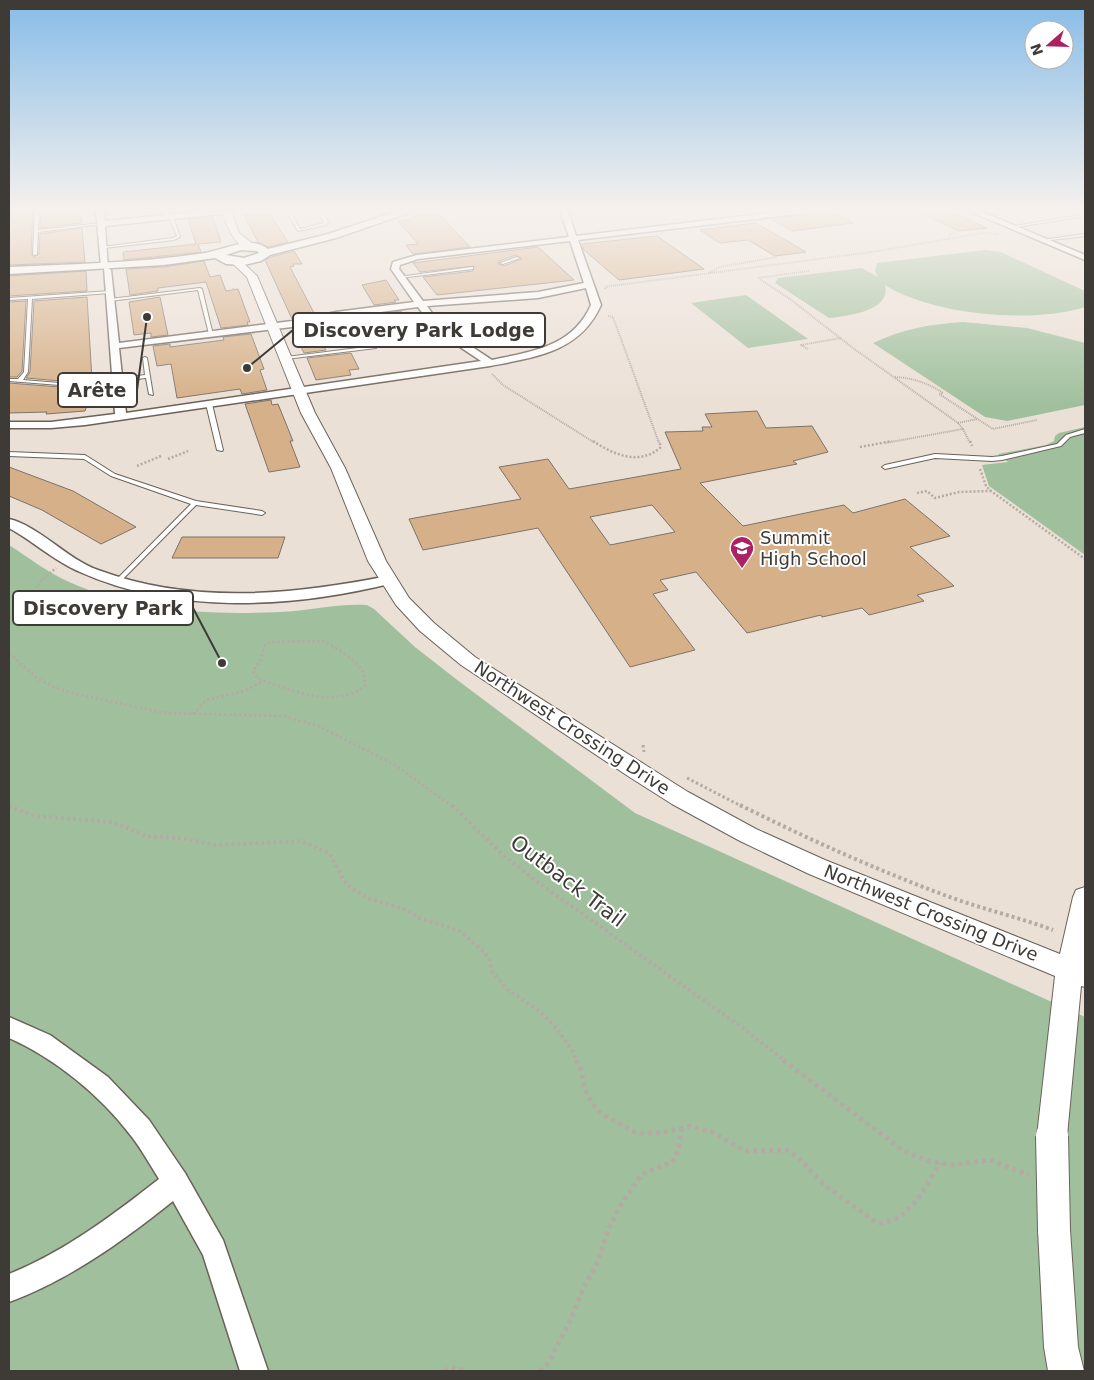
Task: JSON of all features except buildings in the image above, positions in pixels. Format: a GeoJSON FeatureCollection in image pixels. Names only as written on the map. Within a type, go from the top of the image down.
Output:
{"type":"FeatureCollection","features":[{"type":"Feature","properties":{"kind":"street"},"geometry":{"type":"LineString","coordinates":[[107,275],[122,417]]}},
{"type":"Feature","properties":{"kind":"street"},"geometry":{"type":"LineString","coordinates":[[9,425],[51,425],[122,417],[299,391],[490,368],[555,346],[586,328],[596,306],[587,275]]}},
{"type":"Feature","properties":{"kind":"street","name":"Northwest Crossing Drive"},"geometry":{"type":"LineString","coordinates":[[252,276],[308,413],[338,468],[377,561],[402,601],[427,627],[468,661],[680,798],[748,835],[817,867],[1077,973]]}},
{"type":"Feature","properties":{"kind":"street"},"geometry":{"type":"LineString","coordinates":[[400,277],[439,329],[490,368]]}},
{"type":"Feature","properties":{"kind":"street"},"geometry":{"type":"LineString","coordinates":[[115,346],[272,326],[421,304],[538,295],[590,285]]}},
{"type":"Feature","properties":{"kind":"street"},"geometry":{"type":"LineString","coordinates":[[9,523],[27,532],[70,562],[92,573],[152,590],[190,596],[234,598],[283,597],[317,594],[388,580]]}},
{"type":"Feature","properties":{"kind":"street"},"geometry":{"type":"LineString","coordinates":[[1066,1371],[1061,1347],[1054,1230],[1052,1136],[1077,973],[1085,897]]}},
{"type":"Feature","properties":{"kind":"street"},"geometry":{"type":"LineString","coordinates":[[9,1027],[42,1042],[100,1085],[140,1128],[176,1182],[214,1249],[254,1371]]}},
{"type":"Feature","properties":{"kind":"street"},"geometry":{"type":"LineString","coordinates":[[9,1288],[41,1275],[93,1243],[132,1217],[176,1182]]}},
{"type":"Feature","properties":{"kind":"lane"},"geometry":{"type":"LineString","coordinates":[[400,277],[413,275]]}},
{"type":"Feature","properties":{"kind":"lane"},"geometry":{"type":"LineString","coordinates":[[9,299],[110,296],[200,289],[211,334]]}},
{"type":"Feature","properties":{"kind":"lane"},"geometry":{"type":"LineString","coordinates":[[19,381],[26,372],[30,298]]}},
{"type":"Feature","properties":{"kind":"lane"},"geometry":{"type":"LineString","coordinates":[[330,316],[344,342]]}},
{"type":"Feature","properties":{"kind":"lane"},"geometry":{"type":"LineString","coordinates":[[286,358],[374,347]]}},
{"type":"Feature","properties":{"kind":"lane"},"geometry":{"type":"LineString","coordinates":[[145,358],[151,394]]}},
{"type":"Feature","properties":{"kind":"lane"},"geometry":{"type":"LineString","coordinates":[[9,380],[55,385],[89,384],[148,376]]}},
{"type":"Feature","properties":{"kind":"lane"},"geometry":{"type":"LineString","coordinates":[[209,404],[220,450]]}},
{"type":"Feature","properties":{"kind":"lane"},"geometry":{"type":"LineString","coordinates":[[885,467],[935,456],[997,459],[1050,448],[1059,445],[1068,436],[1085,431]]}},
{"type":"Feature","properties":{"kind":"lane"},"geometry":{"type":"LineString","coordinates":[[9,454],[84,457],[113,475],[195,503],[262,513]]}},
{"type":"Feature","properties":{"kind":"lane"},"geometry":{"type":"LineString","coordinates":[[118,581],[195,503]]}},
{"type":"Feature","properties":{"kind":"path"},"geometry":{"type":"LineString","coordinates":[[604,288],[699,275]]}},
{"type":"Feature","properties":{"kind":"path"},"geometry":{"type":"LineString","coordinates":[[777,275],[758,278],[790,299],[958,423],[963,428],[977,458],[986,486],[1085,559]]}},
{"type":"Feature","properties":{"kind":"path"},"geometry":{"type":"LineString","coordinates":[[490,368],[504,385],[610,452],[635,458],[653,454],[661,447],[613,317],[608,316]]}},
{"type":"Feature","properties":{"kind":"path"},"geometry":{"type":"LineString","coordinates":[[808,349],[801,345],[841,338]]}},
{"type":"Feature","properties":{"kind":"path"},"geometry":{"type":"LineString","coordinates":[[894,377],[920,380],[929,384],[943,393],[939,394],[993,429],[1037,420]]}},
{"type":"Feature","properties":{"kind":"path"},"geometry":{"type":"LineString","coordinates":[[958,423],[978,419]]}},
{"type":"Feature","properties":{"kind":"path"},"geometry":{"type":"LineString","coordinates":[[860,447],[963,428]]}},
{"type":"Feature","properties":{"kind":"path"},"geometry":{"type":"LineString","coordinates":[[168,459],[188,451]]}},
{"type":"Feature","properties":{"kind":"path"},"geometry":{"type":"LineString","coordinates":[[137,466],[161,456]]}},
{"type":"Feature","properties":{"kind":"path"},"geometry":{"type":"LineString","coordinates":[[917,493],[927,491],[935,498],[959,492],[991,491]]}},
{"type":"Feature","properties":{"kind":"path"},"geometry":{"type":"LineString","coordinates":[[9,618],[24,607],[43,579],[54,570],[70,562]]}},
{"type":"Feature","properties":{"kind":"path"},"geometry":{"type":"LineString","coordinates":[[193,714],[203,700],[211,696],[241,692],[265,681],[323,697],[352,695],[365,686],[364,673],[358,665],[333,645],[322,641],[275,641],[265,645],[260,661],[253,671],[257,678],[265,681]]}},
{"type":"Feature","properties":{"kind":"path","name":"Outback Trail"},"geometry":{"type":"LineString","coordinates":[[9,653],[32,675],[56,688],[122,705],[164,713],[260,714],[301,720],[318,726],[396,765],[455,808],[502,854],[535,880],[744,1029],[829,1096],[904,1151],[928,1162],[952,1165],[990,1160],[1034,1177]]}},
{"type":"Feature","properties":{"kind":"path"},"geometry":{"type":"LineString","coordinates":[[642,745],[644,753],[648,757]]}},
{"type":"Feature","properties":{"kind":"path"},"geometry":{"type":"LineString","coordinates":[[682,775],[784,827],[898,876],[988,910],[1053,930]]}},
{"type":"Feature","properties":{"kind":"path"},"geometry":{"type":"LineString","coordinates":[[9,806],[34,816],[113,822],[146,836],[184,839],[215,845],[301,841],[330,854],[344,881],[354,890],[370,899],[405,908],[419,918],[460,931],[484,952],[489,959],[493,973],[503,984],[541,1012],[572,1050],[582,1070],[585,1090],[598,1111],[635,1132],[644,1134],[690,1126],[712,1132],[745,1152],[787,1150],[798,1157],[823,1184],[877,1222],[894,1221],[917,1198],[940,1163]]}},
{"type":"Feature","properties":{"kind":"path"},"geometry":{"type":"LineString","coordinates":[[540,1371],[547,1365],[570,1323],[584,1287],[598,1262],[608,1230],[620,1206],[642,1174],[672,1162],[676,1157],[678,1138],[682,1128]]}},
{"type":"Feature","properties":{"kind":"path"},"geometry":{"type":"LineString","coordinates":[[445,1371],[450,1367],[467,1371]]}},
{"type":"Feature","properties":{"kind":"green space"},"geometry":{"type":"Polygon","coordinates":[[[800,275],[875,275],[878,277],[877,275],[1051,275],[1085,291],[1085,307],[1038,315],[983,314],[955,310],[929,303],[905,295],[885,285],[885,294],[882,301],[875,306],[856,314],[829,318],[775,283],[778,278],[800,275]]]}},
{"type":"Feature","properties":{"kind":"green space"},"geometry":{"type":"Polygon","coordinates":[[[746,295],[808,339],[748,348],[691,303],[746,295]]]}},
{"type":"Feature","properties":{"kind":"green space"},"geometry":{"type":"Polygon","coordinates":[[[963,322],[1027,328],[1085,343],[1085,405],[1007,421],[985,417],[873,343],[917,328],[963,322]]]}},
{"type":"Feature","properties":{"kind":"green space"},"geometry":{"type":"Polygon","coordinates":[[[1085,427],[1085,555],[989,486],[982,465],[1008,462],[998,454],[1046,445],[1054,441],[1055,436],[1059,433],[1085,427]]]}},
{"type":"Feature","properties":{"kind":"green space"},"geometry":{"type":"Polygon","coordinates":[[[9,545],[67,581],[118,599],[145,605],[198,612],[253,613],[345,605],[367,605],[374,609],[415,647],[456,679],[635,813],[1085,1017],[1085,1371],[9,1371],[9,545]]]}},
{"type":"Feature","properties":{"kind":"place","name":"Arête"},"geometry":{"type":"Point","coordinates":[147,317]}},
{"type":"Feature","properties":{"kind":"place","name":"Discovery Park Lodge"},"geometry":{"type":"Point","coordinates":[247,368]}},
{"type":"Feature","properties":{"kind":"place","name":"Summit High School"},"geometry":{"type":"Point","coordinates":[742,569]}},
{"type":"Feature","properties":{"kind":"place","name":"Discovery Park"},"geometry":{"type":"Point","coordinates":[222,663]}}]}
